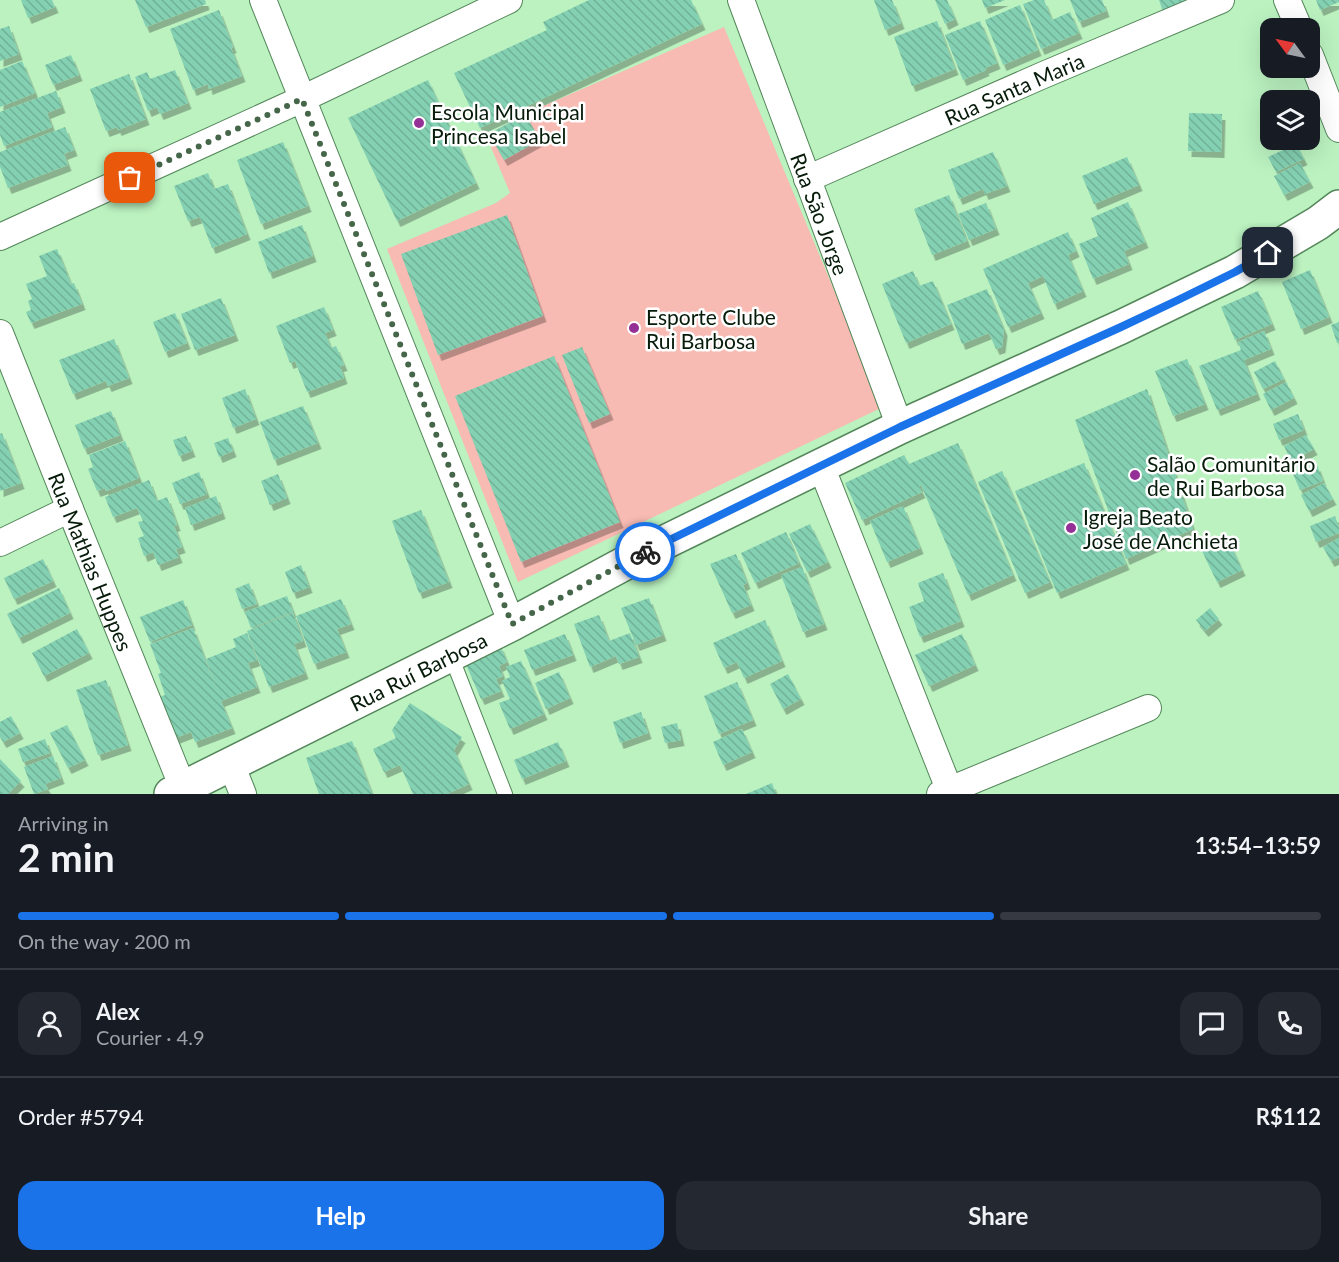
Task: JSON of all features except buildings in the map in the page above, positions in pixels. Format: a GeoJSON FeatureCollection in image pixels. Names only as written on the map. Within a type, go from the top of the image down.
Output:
{"type":"FeatureCollection","features":[{"type":"Feature","properties":{"kind":"main road","name":"Rua Ruí Barbosa"},"geometry":{"type":"LineString","coordinates":[[177,791],[451,656],[655,547],[900,427],[1121,327],[1235,272],[1318,224],[1339,207]]}},
{"type":"Feature","properties":{"kind":"street"},"geometry":{"type":"LineString","coordinates":[[264,0],[512,624]]}},
{"type":"Feature","properties":{"kind":"street"},"geometry":{"type":"LineString","coordinates":[[0,237],[302,99],[509,0]]}},
{"type":"Feature","properties":{"kind":"street","name":"Rua São Jorge"},"geometry":{"type":"LineString","coordinates":[[741,0],[900,427]]}},
{"type":"Feature","properties":{"kind":"street","name":"Rua Santa Maria"},"geometry":{"type":"LineString","coordinates":[[807,179],[1221,0]]}},
{"type":"Feature","properties":{"kind":"street"},"geometry":{"type":"LineString","coordinates":[[1287,0],[1295,18]]}},
{"type":"Feature","properties":{"kind":"street"},"geometry":{"type":"LineString","coordinates":[[1319,78],[1339,129]]}},
{"type":"Feature","properties":{"kind":"street","name":"Rua Mathias Huppes"},"geometry":{"type":"LineString","coordinates":[[0,333],[177,791]]}},
{"type":"Feature","properties":{"kind":"street"},"geometry":{"type":"LineString","coordinates":[[821,466],[947,793],[1148,708]]}},
{"type":"Feature","properties":{"kind":"street"},"geometry":{"type":"LineString","coordinates":[[0,543],[69,508]]}},
{"type":"Feature","properties":{"kind":"street"},"geometry":{"type":"LineString","coordinates":[[231,764],[243,794]]}},
{"type":"Feature","properties":{"kind":"lane"},"geometry":{"type":"LineString","coordinates":[[451,656],[505,794]]}},
{"type":"Feature","properties":{"kind":"shaded area","name":"Esporte Clube Rui Barbosa"},"geometry":{"type":"Polygon","coordinates":[[[724,27],[883,407],[518,582],[387,249],[496,203],[510,193],[485,133],[489,134],[525,114],[724,27]]]}},
{"type":"Feature","properties":{"kind":"way so far"},"geometry":{"type":"LineString","coordinates":[[130,178],[302,99],[512,624],[645,552]]}},
{"type":"Feature","properties":{"kind":"place","name":"Escola Municipal Princesa Isabel"},"geometry":{"type":"Point","coordinates":[419,123]}},
{"type":"Feature","properties":{"kind":"place","name":"Esporte Clube Rui Barbosa"},"geometry":{"type":"Point","coordinates":[634,328]}},
{"type":"Feature","properties":{"kind":"place","name":"Salão Comunitário de Rui Barbosa"},"geometry":{"type":"Point","coordinates":[1135,475]}},
{"type":"Feature","properties":{"kind":"place","name":"Igreja Beato José de Anchieta"},"geometry":{"type":"Point","coordinates":[1071,528]}},
{"type":"Feature","properties":{"kind":"route"},"geometry":{"type":"LineString","coordinates":[[645,552],[900,427],[1178,300],[1268,253]]}}]}
